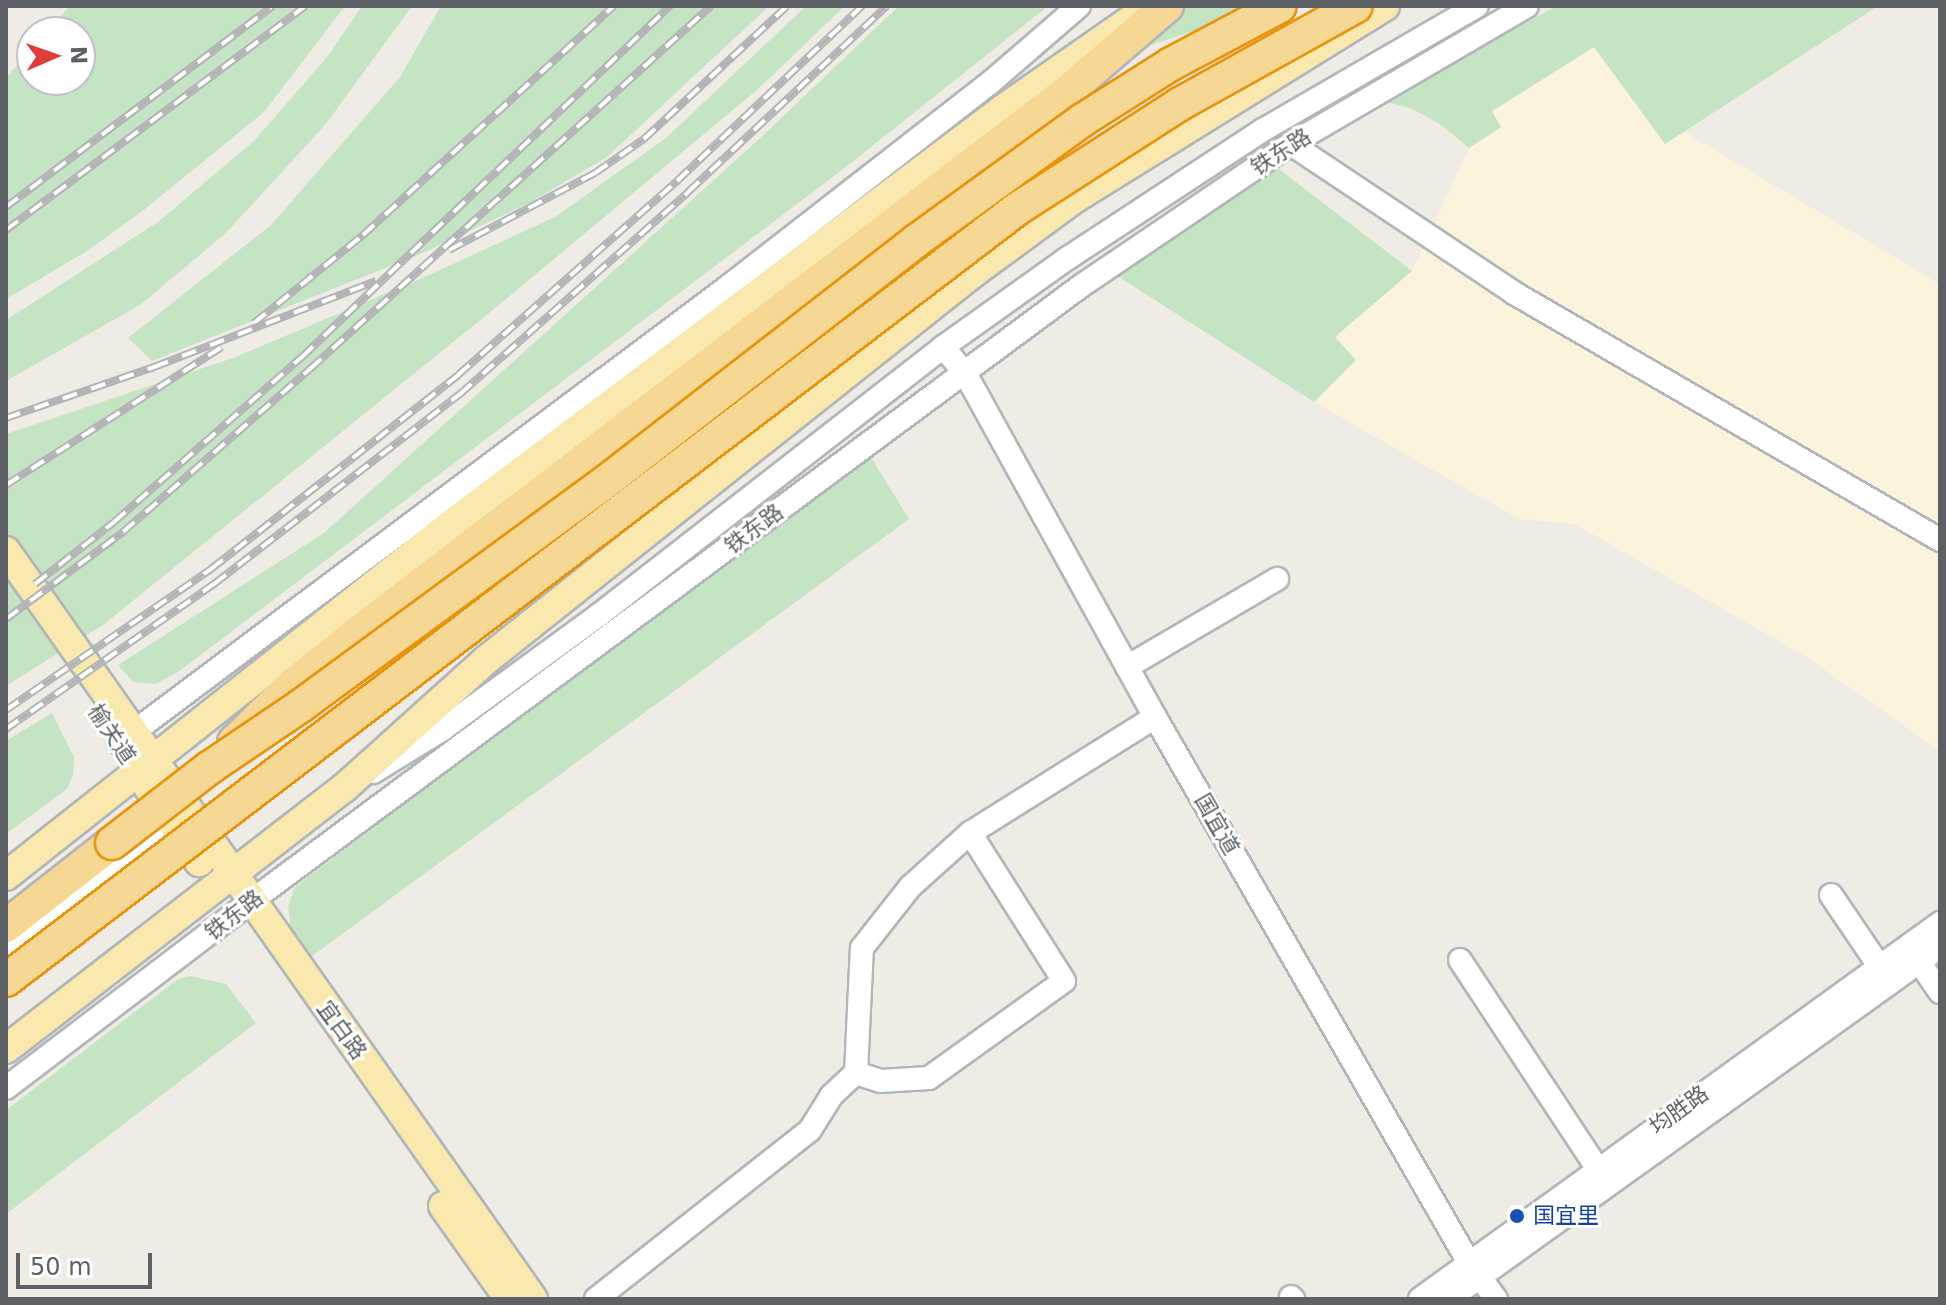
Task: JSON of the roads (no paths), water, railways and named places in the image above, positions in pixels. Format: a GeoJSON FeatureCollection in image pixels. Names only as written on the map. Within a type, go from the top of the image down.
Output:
{"type":"FeatureCollection","features":[{"type":"Feature","properties":{"kind":"highway"},"geometry":{"type":"LineString","coordinates":[[209,768],[295,683],[1067,92],[1167,6]]}},
{"type":"Feature","properties":{"kind":"highway"},"geometry":{"type":"LineString","coordinates":[[6,926],[209,768],[481,575],[916,241],[1081,121],[1171,64],[1280,6]]}},
{"type":"Feature","properties":{"kind":"highway"},"geometry":{"type":"LineString","coordinates":[[6,980],[1017,209],[1180,104],[1356,6]]}},
{"type":"Feature","properties":{"kind":"main road"},"geometry":{"type":"LineString","coordinates":[[6,876],[450,525],[1003,109],[1152,6]]}},
{"type":"Feature","properties":{"kind":"main road"},"geometry":{"type":"LineString","coordinates":[[344,788],[486,660],[972,274],[1074,199],[1385,6]]}},
{"type":"Feature","properties":{"kind":"main road","name":"榆关道"},"geometry":{"type":"LineString","coordinates":[[6,551],[145,766],[171,822],[224,880]]}},
{"type":"Feature","properties":{"kind":"main road","name":"榆关道"},"geometry":{"type":"LineString","coordinates":[[6,583],[126,738]]}},
{"type":"Feature","properties":{"kind":"main road","name":"宜白路"},"geometry":{"type":"LineString","coordinates":[[145,766],[509,1299]]}},
{"type":"Feature","properties":{"kind":"main road","name":"铁东路"},"geometry":{"type":"LineString","coordinates":[[6,1049],[344,788]]}},
{"type":"Feature","properties":{"kind":"main road","name":"宜白路"},"geometry":{"type":"LineString","coordinates":[[243,908],[533,1299]]}},
{"type":"Feature","properties":{"kind":"street"},"geometry":{"type":"LineString","coordinates":[[126,738],[729,286],[991,82],[1079,6]]}},
{"type":"Feature","properties":{"kind":"street"},"geometry":{"type":"LineString","coordinates":[[1067,92],[1130,6]]}},
{"type":"Feature","properties":{"kind":"street","name":"铁东路"},"geometry":{"type":"LineString","coordinates":[[344,788],[443,729],[599,615],[943,347],[1180,182],[1477,6]]}},
{"type":"Feature","properties":{"kind":"street","name":"铁东路"},"geometry":{"type":"LineString","coordinates":[[6,1088],[243,908],[1081,286],[1291,144],[1527,6]]}},
{"type":"Feature","properties":{"kind":"street"},"geometry":{"type":"LineString","coordinates":[[1291,144],[1514,293],[1940,540]]}},
{"type":"Feature","properties":{"kind":"street","name":"国宜道"},"geometry":{"type":"LineString","coordinates":[[943,347],[965,373],[1155,717],[1474,1269],[1496,1299]]}},
{"type":"Feature","properties":{"kind":"street"},"geometry":{"type":"LineString","coordinates":[[1127,667],[1277,579]]}},
{"type":"Feature","properties":{"kind":"street"},"geometry":{"type":"LineString","coordinates":[[596,1299],[810,1130],[831,1096],[856,1073],[862,948],[910,887],[970,833],[1155,717]]}},
{"type":"Feature","properties":{"kind":"street"},"geometry":{"type":"LineString","coordinates":[[6,949],[171,822]]}},
{"type":"Feature","properties":{"kind":"street"},"geometry":{"type":"LineString","coordinates":[[856,1073],[880,1081],[929,1078],[1064,981],[970,833]]}},
{"type":"Feature","properties":{"kind":"street"},"geometry":{"type":"LineString","coordinates":[[1831,895],[1879,966]]}},
{"type":"Feature","properties":{"kind":"street","name":"均胜路"},"geometry":{"type":"LineString","coordinates":[[1420,1299],[1474,1269],[1913,954],[1940,923]]}},
{"type":"Feature","properties":{"kind":"street","name":"均胜路"},"geometry":{"type":"LineString","coordinates":[[1449,1299],[1474,1269],[1598,1169],[1879,966],[1940,947]]}},
{"type":"Feature","properties":{"kind":"street"},"geometry":{"type":"LineString","coordinates":[[1913,954],[1940,992]]}},
{"type":"Feature","properties":{"kind":"street"},"geometry":{"type":"LineString","coordinates":[[1460,960],[1598,1169]]}},
{"type":"Feature","properties":{"kind":"railway"},"geometry":{"type":"LineString","coordinates":[[6,207],[273,6]]}},
{"type":"Feature","properties":{"kind":"railway"},"geometry":{"type":"LineString","coordinates":[[6,230],[305,6]]}},
{"type":"Feature","properties":{"kind":"railway"},"geometry":{"type":"LineString","coordinates":[[254,323],[363,235],[614,6]]}},
{"type":"Feature","properties":{"kind":"railway"},"geometry":{"type":"LineString","coordinates":[[35,584],[114,522],[302,357],[670,6]]}},
{"type":"Feature","properties":{"kind":"railway"},"geometry":{"type":"LineString","coordinates":[[6,619],[123,532],[310,369],[711,6]]}},
{"type":"Feature","properties":{"kind":"railway"},"geometry":{"type":"LineString","coordinates":[[449,250],[595,173],[644,139],[787,6]]}},
{"type":"Feature","properties":{"kind":"railway"},"geometry":{"type":"LineString","coordinates":[[6,710],[211,569],[458,375],[677,181],[862,6]]}},
{"type":"Feature","properties":{"kind":"railway"},"geometry":{"type":"LineString","coordinates":[[6,729],[214,584],[460,394],[688,192],[887,6]]}},
{"type":"Feature","properties":{"kind":"railway"},"geometry":{"type":"LineString","coordinates":[[6,418],[154,367],[376,281]]}},
{"type":"Feature","properties":{"kind":"railway"},"geometry":{"type":"LineString","coordinates":[[6,485],[222,347]]}},
{"type":"Feature","properties":{"kind":"place","name":"国宜里"},"geometry":{"type":"Point","coordinates":[1517,1216]}}]}
